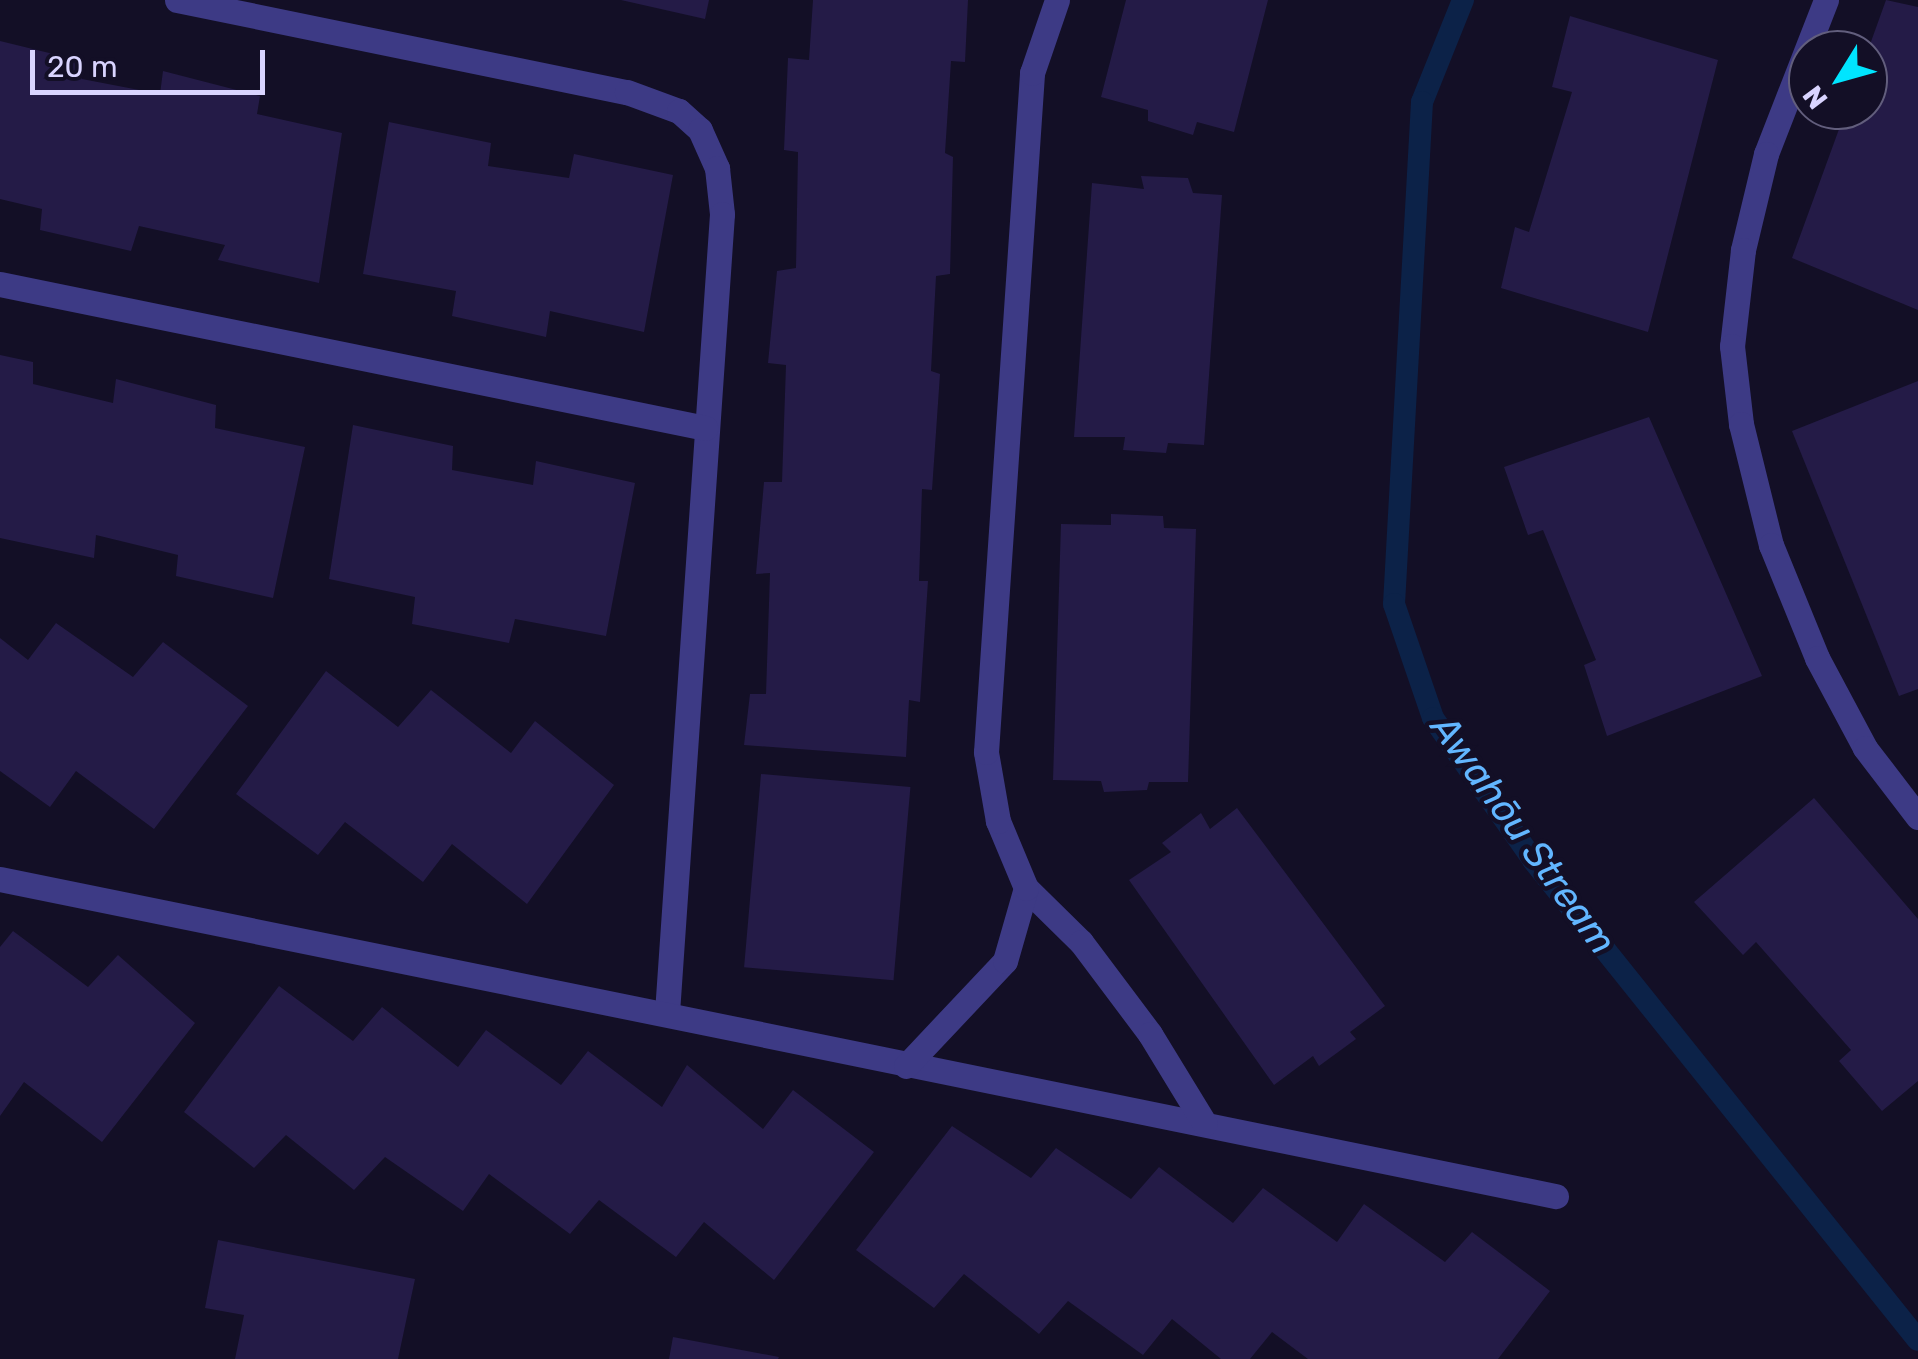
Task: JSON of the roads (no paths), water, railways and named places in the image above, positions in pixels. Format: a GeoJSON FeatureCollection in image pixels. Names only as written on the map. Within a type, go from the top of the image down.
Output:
{"type":"FeatureCollection","features":[{"type":"Feature","properties":{"kind":"lane"},"geometry":{"type":"LineString","coordinates":[[176,0],[627,92],[679,111],[700,130],[718,168],[722,214],[668,1012]]}},
{"type":"Feature","properties":{"kind":"lane"},"geometry":{"type":"LineString","coordinates":[[1056,0],[1032,73],[986,752],[998,820],[1026,888],[1081,942],[1150,1034],[1205,1124]]}},
{"type":"Feature","properties":{"kind":"lane"},"geometry":{"type":"LineString","coordinates":[[1826,0],[1766,154],[1744,250],[1732,346],[1740,424],[1771,544],[1817,658],[1865,748],[1918,817]]}},
{"type":"Feature","properties":{"kind":"lane"},"geometry":{"type":"LineString","coordinates":[[0,284],[705,428]]}},
{"type":"Feature","properties":{"kind":"lane"},"geometry":{"type":"LineString","coordinates":[[0,880],[668,1012],[906,1066],[1556,1196]]}},
{"type":"Feature","properties":{"kind":"lane"},"geometry":{"type":"LineString","coordinates":[[906,1066],[1005,961],[1026,888]]}},
{"type":"Feature","properties":{"kind":"waterway","name":"Awahōu Stream"},"geometry":{"type":"LineString","coordinates":[[1463,0],[1422,102],[1394,604],[1433,718],[1533,860],[1918,1340]]}}]}
